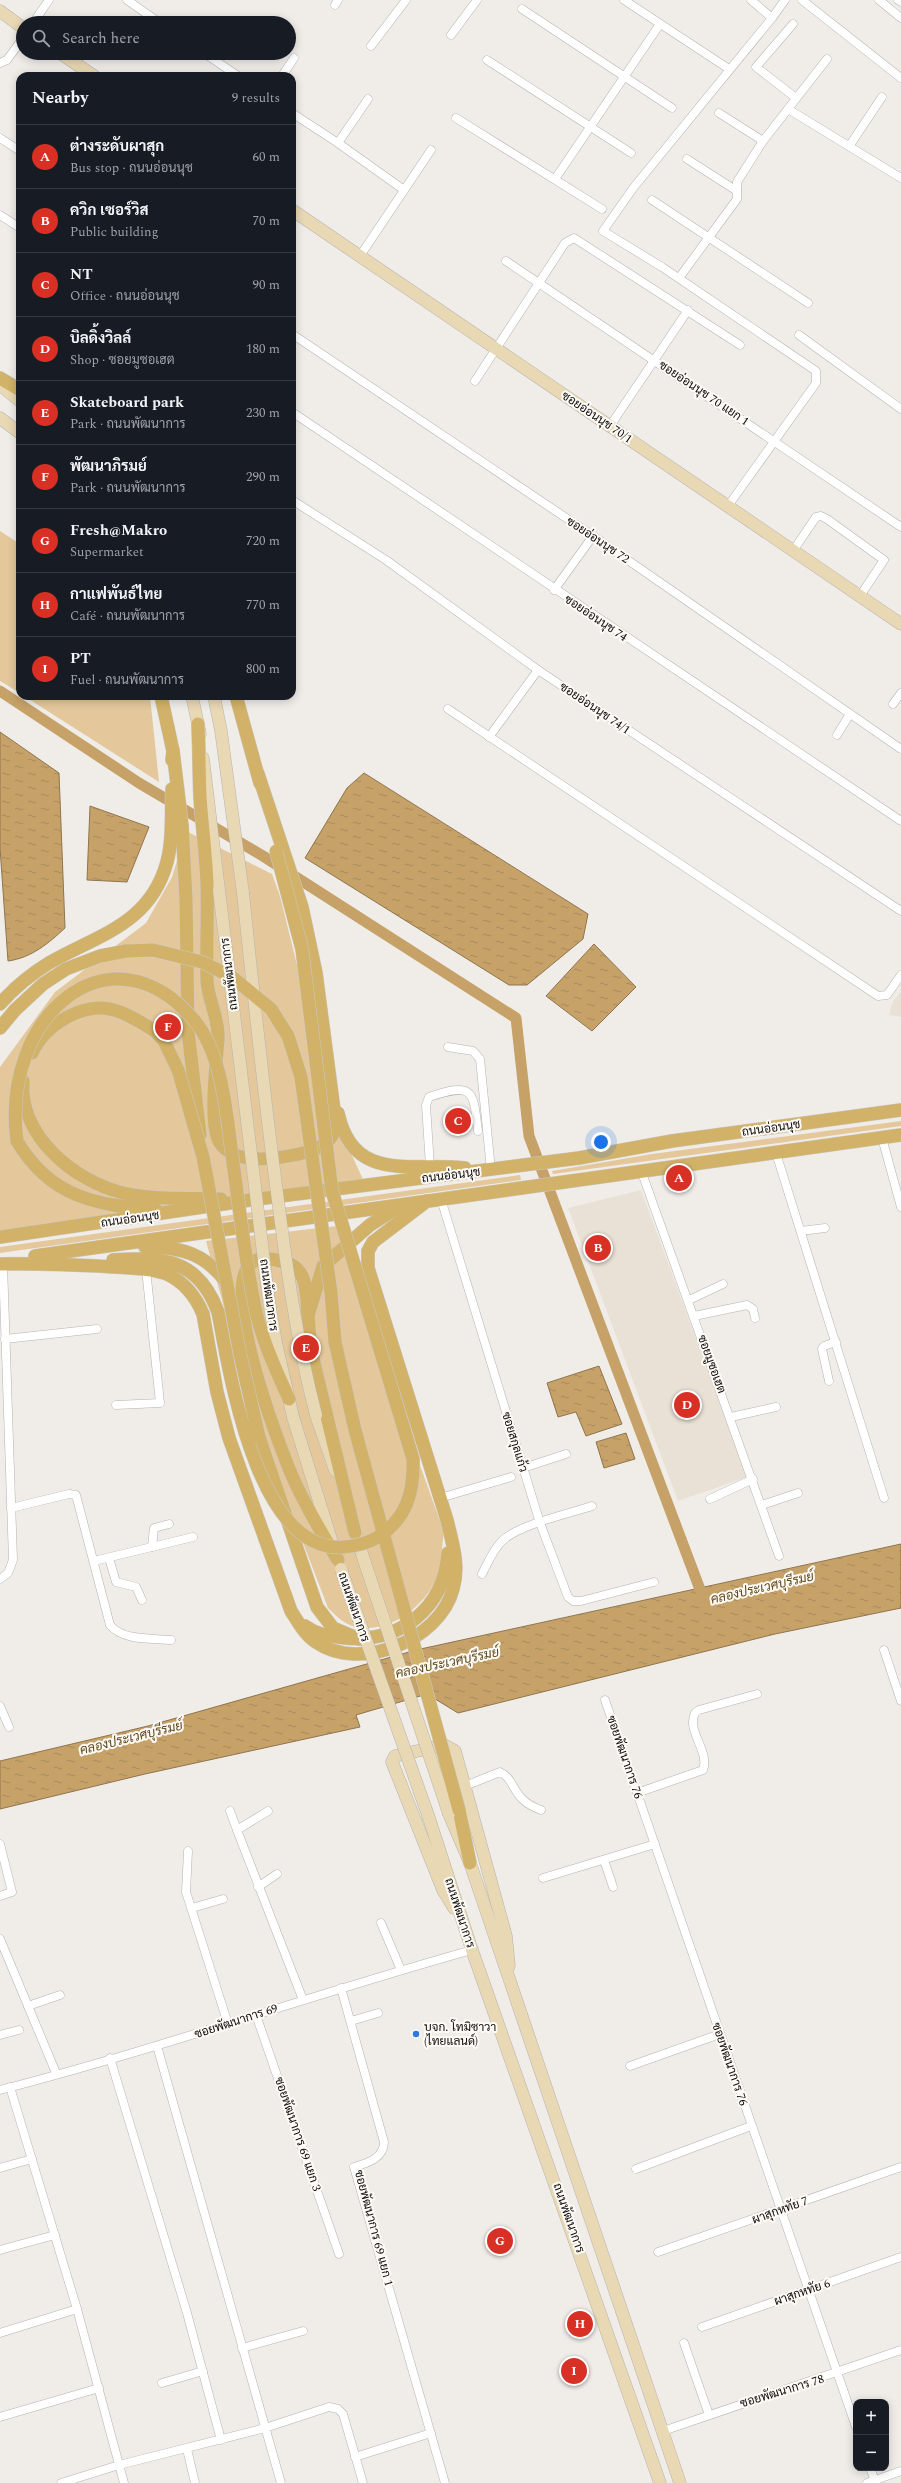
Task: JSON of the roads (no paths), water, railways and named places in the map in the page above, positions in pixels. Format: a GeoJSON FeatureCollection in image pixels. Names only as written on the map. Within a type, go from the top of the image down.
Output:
{"type":"FeatureCollection","features":[{"type":"Feature","properties":{"kind":"main road"},"geometry":{"type":"LineString","coordinates":[[0,11],[16,23]]}},
{"type":"Feature","properties":{"kind":"main road"},"geometry":{"type":"LineString","coordinates":[[70,60],[88,72]]}},
{"type":"Feature","properties":{"kind":"main road","name":"ซอยอ่อนนุช 70/1"},"geometry":{"type":"LineString","coordinates":[[296,213],[901,624]]}},
{"type":"Feature","properties":{"kind":"main road"},"geometry":{"type":"LineString","coordinates":[[0,378],[16,388]]}},
{"type":"Feature","properties":{"kind":"main road"},"geometry":{"type":"LineString","coordinates":[[0,385],[16,398]]}},
{"type":"Feature","properties":{"kind":"main road"},"geometry":{"type":"LineString","coordinates":[[0,418],[16,430]]}},
{"type":"Feature","properties":{"kind":"main road"},"geometry":{"type":"LineString","coordinates":[[162,700],[173,751],[177,824],[186,899],[188,1031],[203,1157],[240,1354],[259,1437],[317,1607],[333,1628],[359,1639]]}},
{"type":"Feature","properties":{"kind":"main road"},"geometry":{"type":"LineString","coordinates":[[193,700],[198,724],[209,840],[207,885],[208,984],[218,1033],[213,1098],[218,1141],[226,1151],[253,1158],[282,1156],[318,1149],[327,1144],[334,1134],[336,1125],[332,1082],[316,973],[302,907],[280,852]]}},
{"type":"Feature","properties":{"kind":"main road","name":"ถนนพัฒนาการ"},"geometry":{"type":"LineString","coordinates":[[215,700],[221,731],[243,893],[265,1100],[291,1304],[304,1371],[316,1415],[365,1563],[454,1812]]}},
{"type":"Feature","properties":{"kind":"main road"},"geometry":{"type":"LineString","coordinates":[[1,1263],[55,1263],[148,1258],[163,1260],[184,1268],[198,1277],[213,1298],[218,1312],[238,1409],[266,1484],[284,1519],[300,1534],[329,1547],[363,1544],[385,1532],[401,1516],[410,1498],[414,1477],[413,1459],[332,1191],[302,948],[280,852],[237,700]]}},
{"type":"Feature","properties":{"kind":"main road"},"geometry":{"type":"LineString","coordinates":[[0,1004],[24,980],[49,963],[101,938],[130,919],[148,899],[160,878],[167,863],[171,842],[177,824]]}},
{"type":"Feature","properties":{"kind":"main road","name":"ถนนพัฒนาการ"},"geometry":{"type":"LineString","coordinates":[[209,840],[219,890],[269,1302],[289,1399],[339,1565],[429,1818],[472,1950],[660,2483]]}},
{"type":"Feature","properties":{"kind":"main road"},"geometry":{"type":"LineString","coordinates":[[0,1028],[15,1010],[42,984],[66,969],[100,956],[126,950],[153,950],[202,962],[232,976],[271,1009],[288,1036],[301,1076],[331,1293],[335,1342],[355,1430],[454,1812],[470,1863]]}},
{"type":"Feature","properties":{"kind":"main road"},"geometry":{"type":"LineString","coordinates":[[39,1007],[63,991],[88,982],[115,980],[135,982],[166,996],[193,1019],[200,1028],[208,1042],[223,1094],[254,1304],[273,1365],[289,1399]]}},
{"type":"Feature","properties":{"kind":"main road"},"geometry":{"type":"LineString","coordinates":[[203,1157],[178,1070],[164,1041],[155,1031],[132,1016],[113,1009],[103,1008],[85,1010],[52,1027],[33,1050],[23,1076],[23,1101],[32,1125],[55,1155],[83,1175],[104,1187],[138,1195],[250,1200]]}},
{"type":"Feature","properties":{"kind":"main road"},"geometry":{"type":"LineString","coordinates":[[332,1082],[340,1120],[354,1147],[373,1162],[384,1166],[408,1168],[430,1166],[489,1170]]}},
{"type":"Feature","properties":{"kind":"main road"},"geometry":{"type":"LineString","coordinates":[[4,1094],[8,1119],[17,1141],[38,1171],[66,1192],[86,1200],[118,1207],[157,1210],[202,1208]]}},
{"type":"Feature","properties":{"kind":"main road","name":"ถนนอ่อนนุช"},"geometry":{"type":"LineString","coordinates":[[0,1237],[250,1200],[515,1167],[578,1158],[672,1141],[901,1110]]}},
{"type":"Feature","properties":{"kind":"main road","name":"ถนนอ่อนนุช"},"geometry":{"type":"LineString","coordinates":[[1,1263],[64,1252],[441,1199],[642,1173],[901,1135]]}},
{"type":"Feature","properties":{"kind":"main road"},"geometry":{"type":"LineString","coordinates":[[55,1263],[158,1271],[177,1280],[193,1295],[203,1314],[217,1392],[229,1438],[291,1611],[306,1633],[316,1642],[330,1649],[345,1653],[381,1651],[400,1645],[422,1632],[445,1609],[453,1589],[456,1574],[456,1563],[450,1533],[380,1311],[368,1268],[367,1258],[373,1242],[427,1201]]}},
{"type":"Feature","properties":{"kind":"main road"},"geometry":{"type":"LineString","coordinates":[[308,1316],[323,1266],[370,1224],[402,1205]]}},
{"type":"Feature","properties":{"kind":"main road"},"geometry":{"type":"LineString","coordinates":[[64,1252],[148,1247],[191,1253],[216,1267],[228,1284],[243,1314]]}},
{"type":"Feature","properties":{"kind":"main road"},"geometry":{"type":"LineString","coordinates":[[339,1565],[305,1503],[266,1412],[243,1314],[241,1285],[243,1271],[248,1264],[267,1259],[292,1264],[300,1269],[306,1282],[312,1350],[355,1533]]}},
{"type":"Feature","properties":{"kind":"main road"},"geometry":{"type":"LineString","coordinates":[[291,1611],[306,1627],[316,1633],[359,1639],[371,1639],[394,1632],[427,1608],[441,1588],[445,1577],[450,1533]]}},
{"type":"Feature","properties":{"kind":"main road"},"geometry":{"type":"LineString","coordinates":[[462,1920],[443,1890],[393,1768],[394,1756],[430,1747],[448,1746],[455,1751],[506,1936],[509,1981]]}},
{"type":"Feature","properties":{"kind":"main road","name":"ถนนพัฒนาการ"},"geometry":{"type":"LineString","coordinates":[[470,1863],[680,2483]]}},
{"type":"Feature","properties":{"kind":"main road"},"geometry":{"type":"LineString","coordinates":[[645,2438],[663,2431]]}},
{"type":"Feature","properties":{"kind":"street"},"geometry":{"type":"LineString","coordinates":[[38,16],[49,0]]}},
{"type":"Feature","properties":{"kind":"street"},"geometry":{"type":"LineString","coordinates":[[127,0],[150,16]]}},
{"type":"Feature","properties":{"kind":"street"},"geometry":{"type":"LineString","coordinates":[[371,46],[406,0]]}},
{"type":"Feature","properties":{"kind":"street"},"geometry":{"type":"LineString","coordinates":[[451,35],[476,0]]}},
{"type":"Feature","properties":{"kind":"street"},"geometry":{"type":"LineString","coordinates":[[624,0],[730,69]]}},
{"type":"Feature","properties":{"kind":"street"},"geometry":{"type":"LineString","coordinates":[[751,0],[772,18]]}},
{"type":"Feature","properties":{"kind":"street"},"geometry":{"type":"LineString","coordinates":[[728,506],[816,383],[816,371],[679,278],[603,231],[634,187],[785,0]]}},
{"type":"Feature","properties":{"kind":"street"},"geometry":{"type":"LineString","coordinates":[[802,0],[901,78]]}},
{"type":"Feature","properties":{"kind":"street"},"geometry":{"type":"LineString","coordinates":[[879,0],[901,18]]}},
{"type":"Feature","properties":{"kind":"street"},"geometry":{"type":"LineString","coordinates":[[522,9],[672,108]]}},
{"type":"Feature","properties":{"kind":"street"},"geometry":{"type":"LineString","coordinates":[[556,179],[660,24]]}},
{"type":"Feature","properties":{"kind":"street"},"geometry":{"type":"LineString","coordinates":[[793,24],[756,66],[796,98]]}},
{"type":"Feature","properties":{"kind":"street"},"geometry":{"type":"LineString","coordinates":[[0,63],[6,60],[16,47]]}},
{"type":"Feature","properties":{"kind":"street"},"geometry":{"type":"LineString","coordinates":[[214,60],[232,72]]}},
{"type":"Feature","properties":{"kind":"street"},"geometry":{"type":"LineString","coordinates":[[285,72],[293,60]]}},
{"type":"Feature","properties":{"kind":"street"},"geometry":{"type":"LineString","coordinates":[[486,60],[631,153]]}},
{"type":"Feature","properties":{"kind":"street"},"geometry":{"type":"LineString","coordinates":[[679,278],[737,199],[737,182],[763,141],[827,60]]}},
{"type":"Feature","properties":{"kind":"street"},"geometry":{"type":"LineString","coordinates":[[850,145],[882,97]]}},
{"type":"Feature","properties":{"kind":"street"},"geometry":{"type":"LineString","coordinates":[[338,142],[368,99]]}},
{"type":"Feature","properties":{"kind":"street"},"geometry":{"type":"LineString","coordinates":[[788,108],[901,177]]}},
{"type":"Feature","properties":{"kind":"street"},"geometry":{"type":"LineString","coordinates":[[719,113],[763,141]]}},
{"type":"Feature","properties":{"kind":"street"},"geometry":{"type":"LineString","coordinates":[[296,115],[338,142],[404,190]]}},
{"type":"Feature","properties":{"kind":"street"},"geometry":{"type":"LineString","coordinates":[[456,118],[602,209]]}},
{"type":"Feature","properties":{"kind":"street"},"geometry":{"type":"LineString","coordinates":[[0,138],[16,148]]}},
{"type":"Feature","properties":{"kind":"street"},"geometry":{"type":"LineString","coordinates":[[360,256],[431,150]]}},
{"type":"Feature","properties":{"kind":"street"},"geometry":{"type":"LineString","coordinates":[[687,159],[737,191]]}},
{"type":"Feature","properties":{"kind":"street"},"geometry":{"type":"LineString","coordinates":[[652,200],[808,303]]}},
{"type":"Feature","properties":{"kind":"street"},"geometry":{"type":"LineString","coordinates":[[0,215],[16,225]]}},
{"type":"Feature","properties":{"kind":"street"},"geometry":{"type":"LineString","coordinates":[[475,382],[538,283],[565,243],[570,239],[577,239],[740,345]]}},
{"type":"Feature","properties":{"kind":"street","name":"ซอยอ่อนนุช 70 แยก 1"},"geometry":{"type":"LineString","coordinates":[[506,261],[774,440],[901,527]]}},
{"type":"Feature","properties":{"kind":"street"},"geometry":{"type":"LineString","coordinates":[[610,426],[688,310]]}},
{"type":"Feature","properties":{"kind":"street"},"geometry":{"type":"LineString","coordinates":[[799,335],[901,409]]}},
{"type":"Feature","properties":{"kind":"street","name":"ซอยอ่อนนุช 72"},"geometry":{"type":"LineString","coordinates":[[296,337],[593,536],[901,749]]}},
{"type":"Feature","properties":{"kind":"street","name":"ซอยอ่อนนุช 74"},"geometry":{"type":"LineString","coordinates":[[296,415],[554,590],[901,821]]}},
{"type":"Feature","properties":{"kind":"street","name":"ซอยอ่อนนุช 74/1"},"geometry":{"type":"LineString","coordinates":[[296,503],[386,560],[538,670],[901,911]]}},
{"type":"Feature","properties":{"kind":"street"},"geometry":{"type":"LineString","coordinates":[[793,551],[816,517],[823,516],[884,560],[860,596]]}},
{"type":"Feature","properties":{"kind":"street"},"geometry":{"type":"LineString","coordinates":[[554,590],[593,536]]}},
{"type":"Feature","properties":{"kind":"street"},"geometry":{"type":"LineString","coordinates":[[489,737],[538,670]]}},
{"type":"Feature","properties":{"kind":"street"},"geometry":{"type":"LineString","coordinates":[[893,704],[901,693]]}},
{"type":"Feature","properties":{"kind":"street"},"geometry":{"type":"LineString","coordinates":[[448,708],[489,737],[878,996],[887,995],[901,975]]}},
{"type":"Feature","properties":{"kind":"street"},"geometry":{"type":"LineString","coordinates":[[837,735],[850,714]]}},
{"type":"Feature","properties":{"kind":"street"},"geometry":{"type":"LineString","coordinates":[[448,1047],[473,1051],[480,1059],[489,1170]]}},
{"type":"Feature","properties":{"kind":"street"},"geometry":{"type":"LineString","coordinates":[[430,1166],[426,1105],[429,1097],[464,1090],[470,1093],[474,1098],[478,1131]]}},
{"type":"Feature","properties":{"kind":"street"},"geometry":{"type":"LineString","coordinates":[[882,1138],[901,1207]]}},
{"type":"Feature","properties":{"kind":"street"},"geometry":{"type":"LineString","coordinates":[[776,1153],[884,1498]]}},
{"type":"Feature","properties":{"kind":"street","name":"ซอยมูซอเฮต"},"geometry":{"type":"LineString","coordinates":[[642,1173],[731,1417],[779,1556]]}},
{"type":"Feature","properties":{"kind":"street","name":"ซอยสกุลแก้ว"},"geometry":{"type":"LineString","coordinates":[[441,1199],[540,1522],[568,1597],[573,1601],[654,1582]]}},
{"type":"Feature","properties":{"kind":"street"},"geometry":{"type":"LineString","coordinates":[[801,1231],[824,1228]]}},
{"type":"Feature","properties":{"kind":"street"},"geometry":{"type":"LineString","coordinates":[[0,1580],[8,1573],[13,1560],[1,1263]]}},
{"type":"Feature","properties":{"kind":"street"},"geometry":{"type":"LineString","coordinates":[[116,1405],[160,1403],[146,1269]]}},
{"type":"Feature","properties":{"kind":"street"},"geometry":{"type":"LineString","coordinates":[[689,1300],[723,1284]]}},
{"type":"Feature","properties":{"kind":"street"},"geometry":{"type":"LineString","coordinates":[[694,1316],[747,1305],[753,1309],[755,1318]]}},
{"type":"Feature","properties":{"kind":"street"},"geometry":{"type":"LineString","coordinates":[[5,1339],[97,1329]]}},
{"type":"Feature","properties":{"kind":"street"},"geometry":{"type":"LineString","coordinates":[[829,1381],[822,1349],[824,1346],[836,1342]]}},
{"type":"Feature","properties":{"kind":"street"},"geometry":{"type":"LineString","coordinates":[[731,1417],[776,1407]]}},
{"type":"Feature","properties":{"kind":"street"},"geometry":{"type":"LineString","coordinates":[[523,1468],[566,1454]]}},
{"type":"Feature","properties":{"kind":"street"},"geometry":{"type":"LineString","coordinates":[[440,1498],[511,1477]]}},
{"type":"Feature","properties":{"kind":"street"},"geometry":{"type":"LineString","coordinates":[[710,1498],[753,1479]]}},
{"type":"Feature","properties":{"kind":"street"},"geometry":{"type":"LineString","coordinates":[[762,1505],[798,1493]]}},
{"type":"Feature","properties":{"kind":"street"},"geometry":{"type":"LineString","coordinates":[[11,1508],[69,1494],[76,1495],[110,1624],[115,1631],[125,1635],[171,1640]]}},
{"type":"Feature","properties":{"kind":"street"},"geometry":{"type":"LineString","coordinates":[[482,1574],[502,1540],[540,1522],[592,1506]]}},
{"type":"Feature","properties":{"kind":"street"},"geometry":{"type":"LineString","coordinates":[[152,1547],[154,1528],[169,1524]]}},
{"type":"Feature","properties":{"kind":"street"},"geometry":{"type":"LineString","coordinates":[[94,1561],[193,1538]]}},
{"type":"Feature","properties":{"kind":"street"},"geometry":{"type":"LineString","coordinates":[[109,1558],[116,1582],[136,1587],[142,1600]]}},
{"type":"Feature","properties":{"kind":"street"},"geometry":{"type":"LineString","coordinates":[[884,1650],[901,1701]]}},
{"type":"Feature","properties":{"kind":"street"},"geometry":{"type":"LineString","coordinates":[[637,1794],[703,1770],[705,1758],[693,1724],[695,1713],[699,1710],[757,1694]]}},
{"type":"Feature","properties":{"kind":"street","name":"ซอยพัฒนาการ 76"},"geometry":{"type":"LineString","coordinates":[[605,1700],[853,2419]]}},
{"type":"Feature","properties":{"kind":"street"},"geometry":{"type":"LineString","coordinates":[[0,1706],[9,1727]]}},
{"type":"Feature","properties":{"kind":"street"},"geometry":{"type":"LineString","coordinates":[[465,1786],[500,1772],[506,1775],[522,1801],[541,1810]]}},
{"type":"Feature","properties":{"kind":"street"},"geometry":{"type":"LineString","coordinates":[[230,1811],[258,1887],[303,2000]]}},
{"type":"Feature","properties":{"kind":"street"},"geometry":{"type":"LineString","coordinates":[[237,1830],[268,1811]]}},
{"type":"Feature","properties":{"kind":"street"},"geometry":{"type":"LineString","coordinates":[[0,1844],[12,1892],[0,1896]]}},
{"type":"Feature","properties":{"kind":"street"},"geometry":{"type":"LineString","coordinates":[[543,1878],[655,1844]]}},
{"type":"Feature","properties":{"kind":"street"},"geometry":{"type":"LineString","coordinates":[[188,1851],[186,1892],[228,2024]]}},
{"type":"Feature","properties":{"kind":"street"},"geometry":{"type":"LineString","coordinates":[[604,1860],[613,1887]]}},
{"type":"Feature","properties":{"kind":"street"},"geometry":{"type":"LineString","coordinates":[[258,1887],[277,1874]]}},
{"type":"Feature","properties":{"kind":"street"},"geometry":{"type":"LineString","coordinates":[[192,1908],[223,1899]]}},
{"type":"Feature","properties":{"kind":"street"},"geometry":{"type":"LineString","coordinates":[[380,1923],[401,1970]]}},
{"type":"Feature","properties":{"kind":"street"},"geometry":{"type":"LineString","coordinates":[[0,1939],[56,2073]]}},
{"type":"Feature","properties":{"kind":"street","name":"ซอยพัฒนาการ 69"},"geometry":{"type":"LineString","coordinates":[[0,2090],[56,2073],[158,2046],[341,1988],[472,1950]]}},
{"type":"Feature","properties":{"kind":"street","name":"ซอยพัฒนาการ 69 แยก 1"},"geometry":{"type":"LineString","coordinates":[[341,1988],[352,2021],[384,2142],[384,2148],[379,2156],[354,2167],[445,2483]]}},
{"type":"Feature","properties":{"kind":"street"},"geometry":{"type":"LineString","coordinates":[[28,2006],[60,1994]]}},
{"type":"Feature","properties":{"kind":"street"},"geometry":{"type":"LineString","coordinates":[[352,2021],[378,2013]]}},
{"type":"Feature","properties":{"kind":"street","name":"ซอยพัฒนาการ 69 แยก 3"},"geometry":{"type":"LineString","coordinates":[[256,2015],[340,2254]]}},
{"type":"Feature","properties":{"kind":"street"},"geometry":{"type":"LineString","coordinates":[[0,2035],[19,2030]]}},
{"type":"Feature","properties":{"kind":"street"},"geometry":{"type":"LineString","coordinates":[[630,2066],[720,2034]]}},
{"type":"Feature","properties":{"kind":"street"},"geometry":{"type":"LineString","coordinates":[[158,2046],[281,2483]]}},
{"type":"Feature","properties":{"kind":"street"},"geometry":{"type":"LineString","coordinates":[[110,2058],[203,2371],[221,2440]]}},
{"type":"Feature","properties":{"kind":"street"},"geometry":{"type":"LineString","coordinates":[[10,2087],[77,2309],[124,2483]]}},
{"type":"Feature","properties":{"kind":"street"},"geometry":{"type":"LineString","coordinates":[[636,2169],[751,2126]]}},
{"type":"Feature","properties":{"kind":"street"},"geometry":{"type":"LineString","coordinates":[[0,2168],[32,2159]]}},
{"type":"Feature","properties":{"kind":"street","name":"ผาสุกหทัย 7"},"geometry":{"type":"LineString","coordinates":[[658,2252],[901,2167]]}},
{"type":"Feature","properties":{"kind":"street"},"geometry":{"type":"LineString","coordinates":[[0,2250],[55,2235]]}},
{"type":"Feature","properties":{"kind":"street","name":"ผาสุกหทัย 6"},"geometry":{"type":"LineString","coordinates":[[702,2327],[901,2257]]}},
{"type":"Feature","properties":{"kind":"street"},"geometry":{"type":"LineString","coordinates":[[0,2333],[77,2309]]}},
{"type":"Feature","properties":{"kind":"street"},"geometry":{"type":"LineString","coordinates":[[242,2348],[303,2331]]}},
{"type":"Feature","properties":{"kind":"street"},"geometry":{"type":"LineString","coordinates":[[684,2344],[709,2415]]}},
{"type":"Feature","properties":{"kind":"street","name":"ซอยพัฒนาการ 78"},"geometry":{"type":"LineString","coordinates":[[663,2431],[837,2374],[901,2350]]}},
{"type":"Feature","properties":{"kind":"street"},"geometry":{"type":"LineString","coordinates":[[162,2383],[203,2371]]}},
{"type":"Feature","properties":{"kind":"street"},"geometry":{"type":"LineString","coordinates":[[0,2417],[99,2388]]}},
{"type":"Feature","properties":{"kind":"street"},"geometry":{"type":"LineString","coordinates":[[61,2483],[119,2465],[265,2428],[321,2408],[329,2407],[338,2409],[343,2414],[363,2483]]}},
{"type":"Feature","properties":{"kind":"street"},"geometry":{"type":"LineString","coordinates":[[355,2457],[431,2433]]}},
{"type":"Feature","properties":{"kind":"street"},"geometry":{"type":"LineString","coordinates":[[186,2448],[195,2483]]}},
{"type":"Feature","properties":{"kind":"street"},"geometry":{"type":"LineString","coordinates":[[870,2471],[872,2482],[901,2471]]}},
{"type":"Feature","properties":{"kind":"water"},"geometry":{"type":"Polygon","coordinates":[[[0,732],[59,773],[65,928],[39,949],[24,957],[8,961],[0,848],[0,732]]]}},
{"type":"Feature","properties":{"kind":"water"},"geometry":{"type":"Polygon","coordinates":[[[364,773],[588,914],[583,939],[527,985],[509,985],[305,858],[347,788],[364,773]]]}},
{"type":"Feature","properties":{"kind":"water"},"geometry":{"type":"Polygon","coordinates":[[[90,806],[149,827],[127,882],[87,880],[90,806]]]}},
{"type":"Feature","properties":{"kind":"water"},"geometry":{"type":"Polygon","coordinates":[[[594,944],[636,987],[592,1031],[546,996],[594,944]]]}},
{"type":"Feature","properties":{"kind":"water"},"geometry":{"type":"Polygon","coordinates":[[[599,1366],[622,1424],[586,1436],[576,1412],[558,1417],[547,1383],[599,1366]]]}},
{"type":"Feature","properties":{"kind":"water"},"geometry":{"type":"Polygon","coordinates":[[[626,1433],[635,1459],[604,1468],[596,1442],[626,1433]]]}},
{"type":"Feature","properties":{"kind":"water","name":"คลองประเวศบุรีรมย์"},"geometry":{"type":"Polygon","coordinates":[[[901,1544],[901,1608],[775,1634],[458,1713],[427,1694],[356,1715],[360,1727],[145,1774],[0,1809],[0,1761],[148,1726],[416,1650],[901,1544]]]}},
{"type":"Feature","properties":{"kind":"waterway"},"geometry":{"type":"LineString","coordinates":[[0,691],[139,783],[263,856],[516,1018],[529,1136],[704,1600]]}},
{"type":"Feature","properties":{"kind":"place","name":"พัฒนาภิรมย์"},"geometry":{"type":"Point","coordinates":[168,1027]}},
{"type":"Feature","properties":{"kind":"place","name":"NT"},"geometry":{"type":"Point","coordinates":[458,1121]}},
{"type":"Feature","properties":{"kind":"place","name":"ต่างระดับผาสุก"},"geometry":{"type":"Point","coordinates":[679,1178]}},
{"type":"Feature","properties":{"kind":"place","name":"ควิก เซอร์วิส"},"geometry":{"type":"Point","coordinates":[598,1248]}},
{"type":"Feature","properties":{"kind":"place","name":"Skateboard park"},"geometry":{"type":"Point","coordinates":[306,1348]}},
{"type":"Feature","properties":{"kind":"place","name":"บิลดิ้งวิลล์"},"geometry":{"type":"Point","coordinates":[687,1405]}},
{"type":"Feature","properties":{"kind":"place","name":"บจก. โทมิซาวา (ไทยแลนด์)"},"geometry":{"type":"Point","coordinates":[416,2034]}},
{"type":"Feature","properties":{"kind":"place","name":"Fresh@Makro"},"geometry":{"type":"Point","coordinates":[500,2241]}},
{"type":"Feature","properties":{"kind":"place","name":"กาแฟพันธ์ไทย"},"geometry":{"type":"Point","coordinates":[580,2324]}},
{"type":"Feature","properties":{"kind":"place","name":"PT"},"geometry":{"type":"Point","coordinates":[574,2371]}}]}
